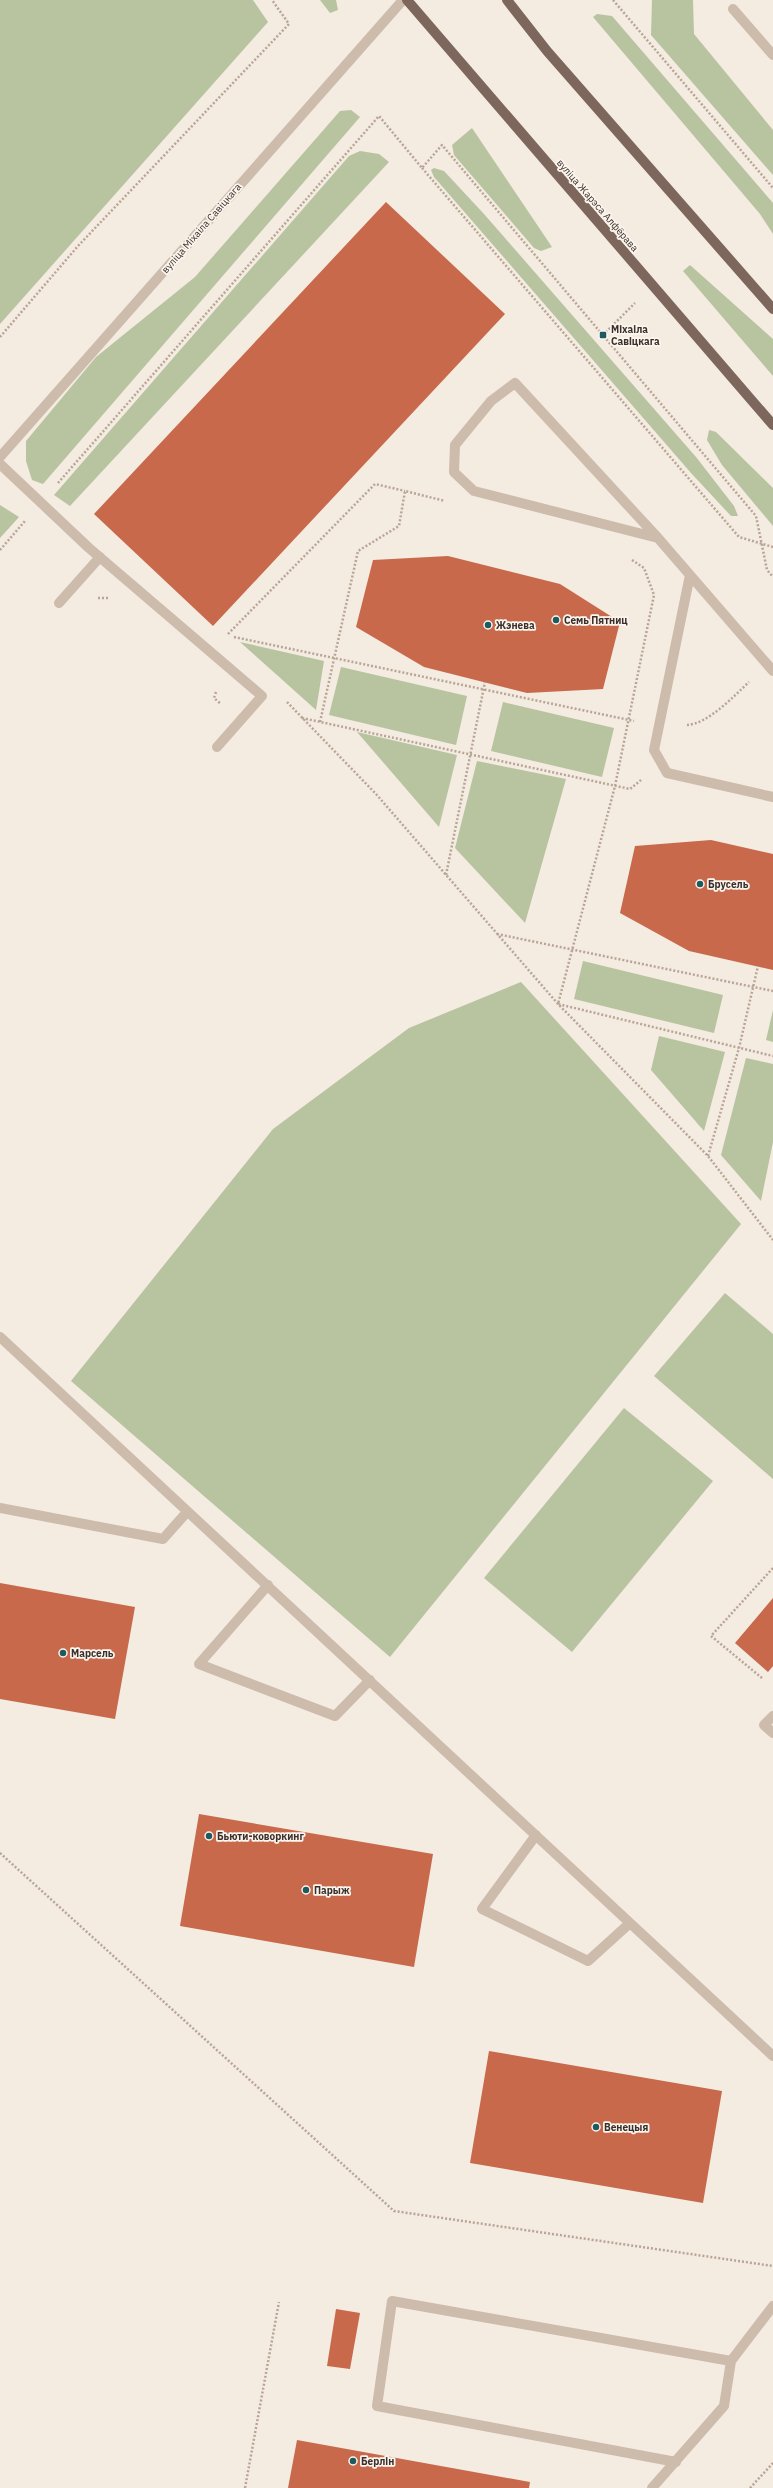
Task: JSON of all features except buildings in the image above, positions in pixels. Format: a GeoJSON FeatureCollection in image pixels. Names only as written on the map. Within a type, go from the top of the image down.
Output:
{"type":"FeatureCollection","features":[{"type":"Feature","properties":{"kind":"main road","name":"вуліца Жарэса Алфёрава"},"geometry":{"type":"LineString","coordinates":[[407,0],[773,425]]}},
{"type":"Feature","properties":{"kind":"main road"},"geometry":{"type":"LineString","coordinates":[[507,0],[547,51],[773,309]]}},
{"type":"Feature","properties":{"kind":"street","name":"вуліца Міхаіла Савіцкага"},"geometry":{"type":"LineString","coordinates":[[0,457],[403,0]]}},
{"type":"Feature","properties":{"kind":"street"},"geometry":{"type":"LineString","coordinates":[[733,9],[773,55]]}},
{"type":"Feature","properties":{"kind":"street"},"geometry":{"type":"LineString","coordinates":[[658,538],[474,491],[454,472],[455,445],[491,401],[515,383],[658,538],[770,667]]}},
{"type":"Feature","properties":{"kind":"street"},"geometry":{"type":"LineString","coordinates":[[0,464],[100,557],[262,696],[217,747]]}},
{"type":"Feature","properties":{"kind":"street"},"geometry":{"type":"LineString","coordinates":[[59,603],[100,557]]}},
{"type":"Feature","properties":{"kind":"street"},"geometry":{"type":"LineString","coordinates":[[690,575],[654,750],[667,773],[773,797]]}},
{"type":"Feature","properties":{"kind":"street"},"geometry":{"type":"LineString","coordinates":[[0,1337],[773,2056]]}},
{"type":"Feature","properties":{"kind":"street"},"geometry":{"type":"LineString","coordinates":[[0,1508],[163,1539],[187,1512]]}},
{"type":"Feature","properties":{"kind":"street"},"geometry":{"type":"LineString","coordinates":[[268,1585],[199,1664],[335,1716],[370,1680]]}},
{"type":"Feature","properties":{"kind":"street"},"geometry":{"type":"LineString","coordinates":[[773,1716],[764,1725],[773,1733]]}},
{"type":"Feature","properties":{"kind":"street"},"geometry":{"type":"LineString","coordinates":[[536,1835],[482,1909],[588,1961],[630,1923]]}},
{"type":"Feature","properties":{"kind":"street"},"geometry":{"type":"LineString","coordinates":[[676,2462],[377,2406],[392,2301],[731,2361]]}},
{"type":"Feature","properties":{"kind":"street"},"geometry":{"type":"LineString","coordinates":[[652,2488],[724,2406],[731,2361],[773,2306]]}},
{"type":"Feature","properties":{"kind":"path"},"geometry":{"type":"LineString","coordinates":[[0,337],[78,246],[289,24],[272,0]]}},
{"type":"Feature","properties":{"kind":"path"},"geometry":{"type":"LineString","coordinates":[[613,0],[773,188]]}},
{"type":"Feature","properties":{"kind":"path"},"geometry":{"type":"LineString","coordinates":[[0,550],[379,116],[739,537],[773,547]]}},
{"type":"Feature","properties":{"kind":"path"},"geometry":{"type":"LineString","coordinates":[[422,168],[442,145],[756,516],[767,570],[773,577]]}},
{"type":"Feature","properties":{"kind":"path"},"geometry":{"type":"LineString","coordinates":[[603,335],[653,286]]}},
{"type":"Feature","properties":{"kind":"path"},"geometry":{"type":"LineString","coordinates":[[227,635],[375,484],[451,503]]}},
{"type":"Feature","properties":{"kind":"path"},"geometry":{"type":"LineString","coordinates":[[320,722],[358,551],[399,526],[405,491]]}},
{"type":"Feature","properties":{"kind":"path"},"geometry":{"type":"LineString","coordinates":[[558,1004],[615,786],[654,595],[644,568],[630,559]]}},
{"type":"Feature","properties":{"kind":"path"},"geometry":{"type":"LineString","coordinates":[[227,635],[232,641]]}},
{"type":"Feature","properties":{"kind":"path"},"geometry":{"type":"LineString","coordinates":[[227,635],[659,726],[693,724],[722,707],[770,667]]}},
{"type":"Feature","properties":{"kind":"path"},"geometry":{"type":"LineString","coordinates":[[446,876],[469,754],[485,682]]}},
{"type":"Feature","properties":{"kind":"path"},"geometry":{"type":"LineString","coordinates":[[286,700],[376,794],[558,1004],[708,1156],[773,1240]]}},
{"type":"Feature","properties":{"kind":"path"},"geometry":{"type":"LineString","coordinates":[[302,718],[630,789],[662,762]]}},
{"type":"Feature","properties":{"kind":"path"},"geometry":{"type":"LineString","coordinates":[[497,933],[773,991]]}},
{"type":"Feature","properties":{"kind":"path"},"geometry":{"type":"LineString","coordinates":[[708,1156],[739,1048],[758,966]]}},
{"type":"Feature","properties":{"kind":"path"},"geometry":{"type":"LineString","coordinates":[[558,1004],[773,1056]]}},
{"type":"Feature","properties":{"kind":"path"},"geometry":{"type":"LineString","coordinates":[[762,1678],[711,1636],[773,1568]]}},
{"type":"Feature","properties":{"kind":"path"},"geometry":{"type":"LineString","coordinates":[[0,1853],[394,2211],[773,2266]]}},
{"type":"Feature","properties":{"kind":"path"},"geometry":{"type":"LineString","coordinates":[[245,2488],[279,2302]]}},
{"type":"Feature","properties":{"kind":"path"},"geometry":{"type":"LineString","coordinates":[[750,2488],[773,2463]]}},
{"type":"Feature","properties":{"kind":"green space"},"geometry":{"type":"Polygon","coordinates":[[[0,0],[253,0],[268,22],[0,324],[0,0]]]}},
{"type":"Feature","properties":{"kind":"green space"},"geometry":{"type":"Polygon","coordinates":[[[320,0],[336,0],[338,10],[330,13],[320,0]]]}},
{"type":"Feature","properties":{"kind":"green space"},"geometry":{"type":"Polygon","coordinates":[[[652,0],[693,0],[694,34],[773,130],[773,175],[651,35],[652,0]]]}},
{"type":"Feature","properties":{"kind":"green space"},"geometry":{"type":"Polygon","coordinates":[[[597,14],[612,16],[773,203],[773,234],[760,214],[593,17],[597,14]]]}},
{"type":"Feature","properties":{"kind":"green space"},"geometry":{"type":"Polygon","coordinates":[[[351,110],[360,117],[43,484],[32,480],[26,461],[26,441],[96,357],[195,277],[340,111],[351,110]]]}},
{"type":"Feature","properties":{"kind":"green space"},"geometry":{"type":"Polygon","coordinates":[[[472,128],[552,247],[541,251],[534,248],[454,155],[452,145],[472,128]]]}},
{"type":"Feature","properties":{"kind":"green space"},"geometry":{"type":"Polygon","coordinates":[[[360,151],[379,154],[389,162],[70,506],[54,495],[349,156],[360,151]]]}},
{"type":"Feature","properties":{"kind":"green space"},"geometry":{"type":"Polygon","coordinates":[[[434,168],[444,171],[484,214],[696,457],[734,506],[738,516],[731,516],[691,473],[434,177],[431,170],[434,168]]]}},
{"type":"Feature","properties":{"kind":"green space"},"geometry":{"type":"Polygon","coordinates":[[[690,265],[773,339],[773,376],[683,271],[690,265]]]}},
{"type":"Feature","properties":{"kind":"green space"},"geometry":{"type":"Polygon","coordinates":[[[709,430],[716,432],[773,488],[773,526],[722,465],[707,440],[709,430]]]}},
{"type":"Feature","properties":{"kind":"green space"},"geometry":{"type":"Polygon","coordinates":[[[0,505],[19,517],[0,538],[0,505]]]}},
{"type":"Feature","properties":{"kind":"green space"},"geometry":{"type":"Polygon","coordinates":[[[240,642],[324,661],[316,710],[240,642]]]}},
{"type":"Feature","properties":{"kind":"green space"},"geometry":{"type":"Polygon","coordinates":[[[341,667],[467,696],[456,745],[329,715],[341,667]]]}},
{"type":"Feature","properties":{"kind":"green space"},"geometry":{"type":"Polygon","coordinates":[[[503,702],[614,728],[602,777],[491,751],[503,702]]]}},
{"type":"Feature","properties":{"kind":"green space"},"geometry":{"type":"Polygon","coordinates":[[[357,732],[457,755],[439,827],[357,732]]]}},
{"type":"Feature","properties":{"kind":"green space"},"geometry":{"type":"Polygon","coordinates":[[[477,761],[566,779],[525,923],[455,848],[477,761]]]}},
{"type":"Feature","properties":{"kind":"green space"},"geometry":{"type":"Polygon","coordinates":[[[583,961],[723,995],[714,1033],[574,999],[583,961]]]}},
{"type":"Feature","properties":{"kind":"green space"},"geometry":{"type":"Polygon","coordinates":[[[521,982],[741,1224],[390,1657],[71,1381],[273,1129],[409,1028],[521,982]]]}},
{"type":"Feature","properties":{"kind":"green space"},"geometry":{"type":"Polygon","coordinates":[[[773,1010],[773,1042],[766,1040],[773,1010]]]}},
{"type":"Feature","properties":{"kind":"green space"},"geometry":{"type":"Polygon","coordinates":[[[659,1036],[725,1052],[704,1131],[651,1070],[659,1036]]]}},
{"type":"Feature","properties":{"kind":"green space"},"geometry":{"type":"Polygon","coordinates":[[[746,1058],[773,1064],[773,1142],[761,1201],[721,1155],[746,1058]]]}},
{"type":"Feature","properties":{"kind":"green space"},"geometry":{"type":"Polygon","coordinates":[[[725,1293],[773,1334],[773,1479],[654,1376],[725,1293]]]}},
{"type":"Feature","properties":{"kind":"green space"},"geometry":{"type":"Polygon","coordinates":[[[624,1408],[713,1481],[572,1652],[484,1578],[624,1408]]]}},
{"type":"Feature","properties":{"kind":"place","name":"Міхаіла Савіцкага"},"geometry":{"type":"Point","coordinates":[603,335]}},
{"type":"Feature","properties":{"kind":"place","name":"Семь Пятниц"},"geometry":{"type":"Point","coordinates":[556,620]}},
{"type":"Feature","properties":{"kind":"place","name":"Жэнева"},"geometry":{"type":"Point","coordinates":[488,625]}},
{"type":"Feature","properties":{"kind":"place","name":"Брусель"},"geometry":{"type":"Point","coordinates":[700,884]}},
{"type":"Feature","properties":{"kind":"place","name":"Марсель"},"geometry":{"type":"Point","coordinates":[63,1653]}},
{"type":"Feature","properties":{"kind":"place","name":"Бьюти-коворкинг"},"geometry":{"type":"Point","coordinates":[209,1836]}},
{"type":"Feature","properties":{"kind":"place","name":"Парыж"},"geometry":{"type":"Point","coordinates":[306,1890]}},
{"type":"Feature","properties":{"kind":"place","name":"Венецыя"},"geometry":{"type":"Point","coordinates":[596,2127]}},
{"type":"Feature","properties":{"kind":"place","name":"Берлін"},"geometry":{"type":"Point","coordinates":[353,2461]}}]}
